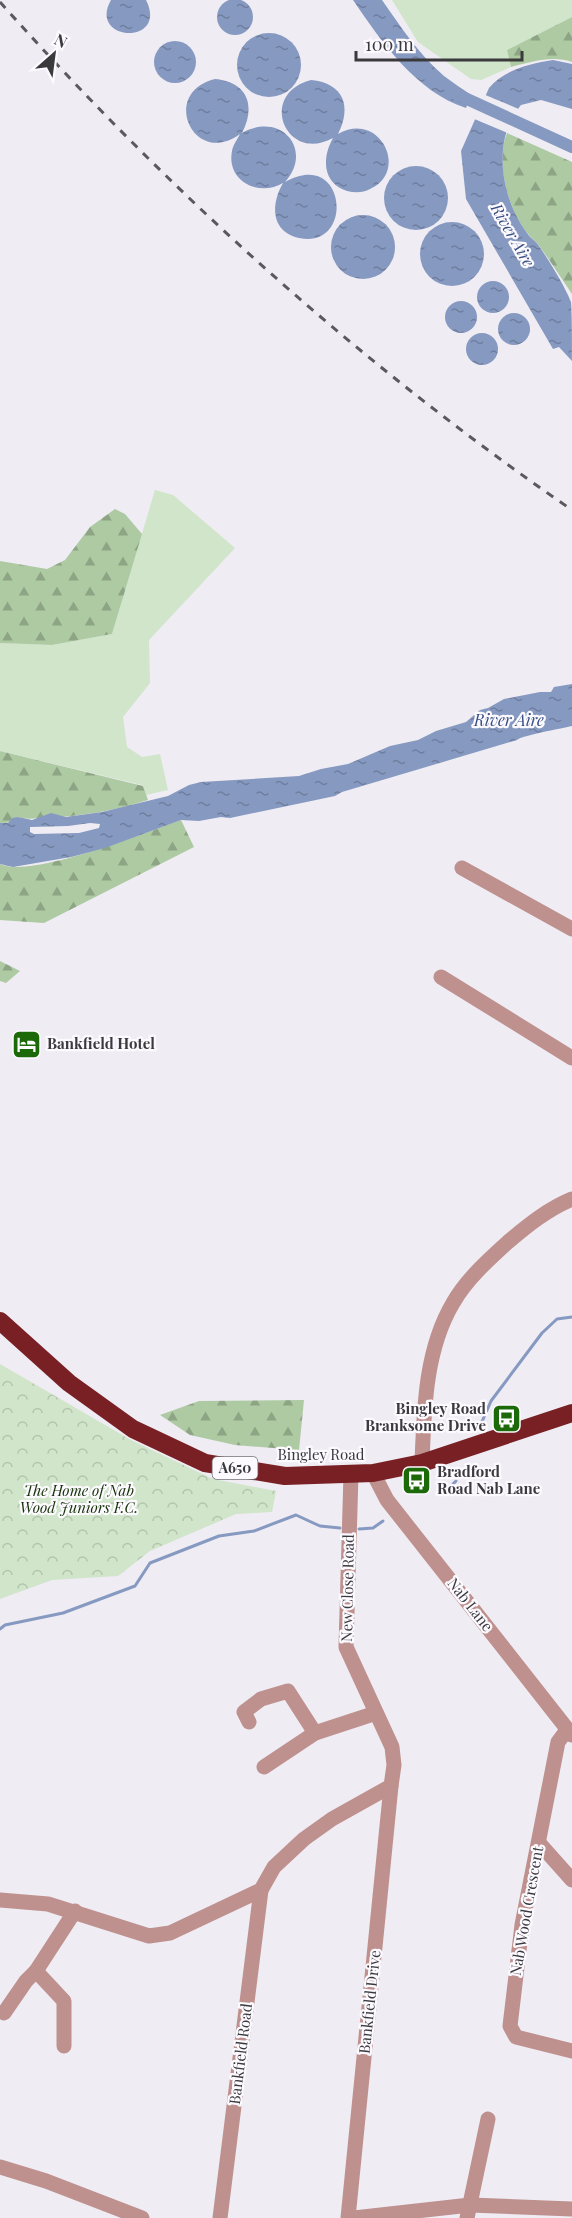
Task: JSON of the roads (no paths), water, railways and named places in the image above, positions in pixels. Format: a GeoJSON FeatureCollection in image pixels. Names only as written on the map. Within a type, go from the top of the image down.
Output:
{"type":"FeatureCollection","features":[{"type":"Feature","properties":{"kind":"highway","name":"Bingley Road"},"geometry":{"type":"LineString","coordinates":[[0,1322],[69,1383],[133,1429],[205,1463],[285,1476],[373,1473],[422,1463],[572,1413]]}},
{"type":"Feature","properties":{"kind":"street"},"geometry":{"type":"LineString","coordinates":[[462,868],[572,929]]}},
{"type":"Feature","properties":{"kind":"street"},"geometry":{"type":"LineString","coordinates":[[441,977],[572,1058]]}},
{"type":"Feature","properties":{"kind":"street"},"geometry":{"type":"LineString","coordinates":[[422,1463],[424,1402],[442,1324],[453,1302],[470,1279],[506,1244],[531,1223],[572,1199]]}},
{"type":"Feature","properties":{"kind":"street","name":"Nab Lane"},"geometry":{"type":"LineString","coordinates":[[373,1473],[387,1500],[570,1733]]}},
{"type":"Feature","properties":{"kind":"street","name":"New Close Road"},"geometry":{"type":"LineString","coordinates":[[351,1474],[346,1647],[392,1747],[394,1766],[391,1786]]}},
{"type":"Feature","properties":{"kind":"street"},"geometry":{"type":"LineString","coordinates":[[249,1722],[243,1712],[261,1699],[288,1691],[315,1733]]}},
{"type":"Feature","properties":{"kind":"street"},"geometry":{"type":"LineString","coordinates":[[264,1767],[315,1733],[376,1713]]}},
{"type":"Feature","properties":{"kind":"street","name":"Nab Wood Crescent"},"geometry":{"type":"LineString","coordinates":[[570,1733],[558,1742],[522,1925],[510,2026],[516,2037],[572,2051]]}},
{"type":"Feature","properties":{"kind":"street"},"geometry":{"type":"LineString","coordinates":[[0,1900],[48,1904],[149,1936],[170,1933],[261,1890],[274,1867],[304,1839],[332,1819],[391,1786]]}},
{"type":"Feature","properties":{"kind":"street","name":"Bankfield Drive"},"geometry":{"type":"LineString","coordinates":[[348,2218],[391,1786]]}},
{"type":"Feature","properties":{"kind":"street"},"geometry":{"type":"LineString","coordinates":[[539,1843],[572,1880]]}},
{"type":"Feature","properties":{"kind":"street","name":"Bankfield Road"},"geometry":{"type":"LineString","coordinates":[[220,2218],[261,1890]]}},
{"type":"Feature","properties":{"kind":"street"},"geometry":{"type":"LineString","coordinates":[[4,2013],[26,1981],[36,1971],[75,1911]]}},
{"type":"Feature","properties":{"kind":"street"},"geometry":{"type":"LineString","coordinates":[[36,1971],[64,2001],[64,2046]]}},
{"type":"Feature","properties":{"kind":"street"},"geometry":{"type":"LineString","coordinates":[[468,2212],[488,2119]]}},
{"type":"Feature","properties":{"kind":"street"},"geometry":{"type":"LineString","coordinates":[[0,2167],[46,2181],[142,2218]]}},
{"type":"Feature","properties":{"kind":"street"},"geometry":{"type":"LineString","coordinates":[[361,2218],[410,2211],[572,2209]]}},
{"type":"Feature","properties":{"kind":"water"},"geometry":{"type":"Polygon","coordinates":[[[235,-1],[247,5],[253,17],[247,29],[235,35],[223,29],[217,17],[223,5],[235,-1]]]}},
{"type":"Feature","properties":{"kind":"water"},"geometry":{"type":"Polygon","coordinates":[[[111,0],[146,0],[150,15],[147,25],[139,31],[128,33],[118,31],[110,24],[107,14],[111,0]]]}},
{"type":"Feature","properties":{"kind":"water"},"geometry":{"type":"Polygon","coordinates":[[[353,0],[382,0],[426,59],[444,76],[471,95],[466,108],[431,90],[416,78],[375,32],[353,0]]]}},
{"type":"Feature","properties":{"kind":"water"},"geometry":{"type":"Polygon","coordinates":[[[269,33],[281,35],[292,42],[299,53],[301,65],[299,77],[292,88],[281,95],[269,97],[257,95],[246,88],[239,77],[237,65],[239,53],[246,42],[257,35],[269,33]]]}},
{"type":"Feature","properties":{"kind":"water"},"geometry":{"type":"Polygon","coordinates":[[[175,41],[183,42],[190,47],[195,54],[195,70],[190,77],[183,82],[175,83],[167,82],[160,77],[155,70],[154,62],[155,54],[160,47],[167,42],[175,41]]]}},
{"type":"Feature","properties":{"kind":"water","name":"River Aire"},"geometry":{"type":"Polygon","coordinates":[[[553,60],[572,64],[572,109],[541,100],[521,105],[506,135],[503,169],[511,203],[518,219],[547,258],[571,302],[572,361],[559,347],[553,349],[466,199],[461,151],[489,88],[495,82],[518,68],[553,60]]]}},
{"type":"Feature","properties":{"kind":"water"},"geometry":{"type":"Polygon","coordinates":[[[215,79],[235,85],[246,97],[248,114],[242,133],[256,127],[269,127],[280,130],[289,137],[296,158],[293,170],[285,182],[306,175],[321,178],[331,188],[336,201],[336,216],[329,229],[317,238],[299,238],[289,234],[278,223],[276,199],[283,183],[274,187],[255,187],[239,178],[234,171],[232,151],[240,134],[223,142],[209,142],[197,135],[189,124],[186,112],[189,98],[198,87],[215,79]]]}},
{"type":"Feature","properties":{"kind":"water"},"geometry":{"type":"Polygon","coordinates":[[[311,80],[331,86],[342,98],[344,115],[338,134],[353,129],[366,130],[377,136],[385,146],[389,158],[388,170],[382,181],[370,189],[350,192],[333,182],[326,169],[326,161],[333,138],[316,144],[302,142],[291,135],[284,124],[282,111],[285,99],[295,88],[311,80]]]}},
{"type":"Feature","properties":{"kind":"water"},"geometry":{"type":"Polygon","coordinates":[[[416,166],[428,168],[439,175],[446,186],[448,198],[446,210],[439,221],[428,228],[416,230],[404,228],[393,221],[386,210],[384,198],[386,186],[393,175],[404,168],[416,166]]]}},
{"type":"Feature","properties":{"kind":"water"},"geometry":{"type":"Polygon","coordinates":[[[363,215],[375,217],[386,224],[393,235],[395,247],[393,259],[386,270],[375,277],[363,279],[351,277],[340,270],[333,259],[331,247],[333,235],[340,224],[351,217],[363,215]]]}},
{"type":"Feature","properties":{"kind":"water"},"geometry":{"type":"Polygon","coordinates":[[[452,222],[464,224],[475,231],[482,242],[484,254],[482,266],[475,277],[464,284],[452,286],[440,284],[429,277],[422,266],[420,254],[422,242],[429,231],[440,224],[452,222]]]}},
{"type":"Feature","properties":{"kind":"water"},"geometry":{"type":"Polygon","coordinates":[[[493,281],[504,286],[509,297],[504,308],[493,313],[482,308],[477,297],[482,286],[493,281]]]}},
{"type":"Feature","properties":{"kind":"water"},"geometry":{"type":"Polygon","coordinates":[[[461,301],[472,306],[477,317],[472,328],[461,333],[450,328],[445,317],[450,306],[461,301]]]}},
{"type":"Feature","properties":{"kind":"water"},"geometry":{"type":"Polygon","coordinates":[[[514,313],[525,318],[530,329],[525,340],[514,345],[503,340],[498,329],[503,318],[514,313]]]}},
{"type":"Feature","properties":{"kind":"water"},"geometry":{"type":"Polygon","coordinates":[[[482,333],[493,338],[498,349],[493,360],[482,365],[471,360],[466,349],[471,338],[482,333]]]}},
{"type":"Feature","properties":{"kind":"water","name":"River Aire"},"geometry":{"type":"Polygon","coordinates":[[[572,684],[572,726],[526,736],[335,796],[230,818],[181,820],[105,848],[71,857],[13,867],[0,864],[0,823],[8,823],[12,818],[32,820],[51,813],[66,817],[102,812],[168,796],[189,785],[201,782],[299,776],[348,764],[390,746],[418,740],[436,731],[466,722],[480,710],[504,699],[551,692],[554,687],[572,684]],[[100,824],[30,827],[30,832],[34,834],[79,833],[99,828],[100,824]]]}},
{"type":"Feature","properties":{"kind":"waterway"},"geometry":{"type":"LineString","coordinates":[[456,94],[572,147]]}},
{"type":"Feature","properties":{"kind":"waterway"},"geometry":{"type":"LineString","coordinates":[[481,1424],[491,1401],[542,1333],[557,1319],[572,1317]]}},
{"type":"Feature","properties":{"kind":"waterway"},"geometry":{"type":"LineString","coordinates":[[451,1486],[456,1481]]}},
{"type":"Feature","properties":{"kind":"waterway"},"geometry":{"type":"LineString","coordinates":[[0,1629],[5,1625],[63,1613],[135,1586],[150,1563],[219,1536],[254,1531],[296,1515],[320,1526],[340,1528]]}},
{"type":"Feature","properties":{"kind":"waterway"},"geometry":{"type":"LineString","coordinates":[[359,1529],[373,1528],[383,1521]]}},
{"type":"Feature","properties":{"kind":"railway"},"geometry":{"type":"LineString","coordinates":[[0,2],[131,142],[271,273],[343,336],[418,396],[572,510]]}},
{"type":"Feature","properties":{"kind":"place","name":"Bankfield Hotel"},"geometry":{"type":"Point","coordinates":[26,1044]}},
{"type":"Feature","properties":{"kind":"place","name":"Bingley Road Branksome Drive"},"geometry":{"type":"Point","coordinates":[507,1418]}},
{"type":"Feature","properties":{"kind":"place","name":"Bradford Road Nab Lane"},"geometry":{"type":"Point","coordinates":[416,1481]}},
{"type":"Feature","properties":{"kind":"park label","name":"The Home of Nab Wood Juniors F.C."},"geometry":{"type":"Point","coordinates":[79,1500]}}]}
